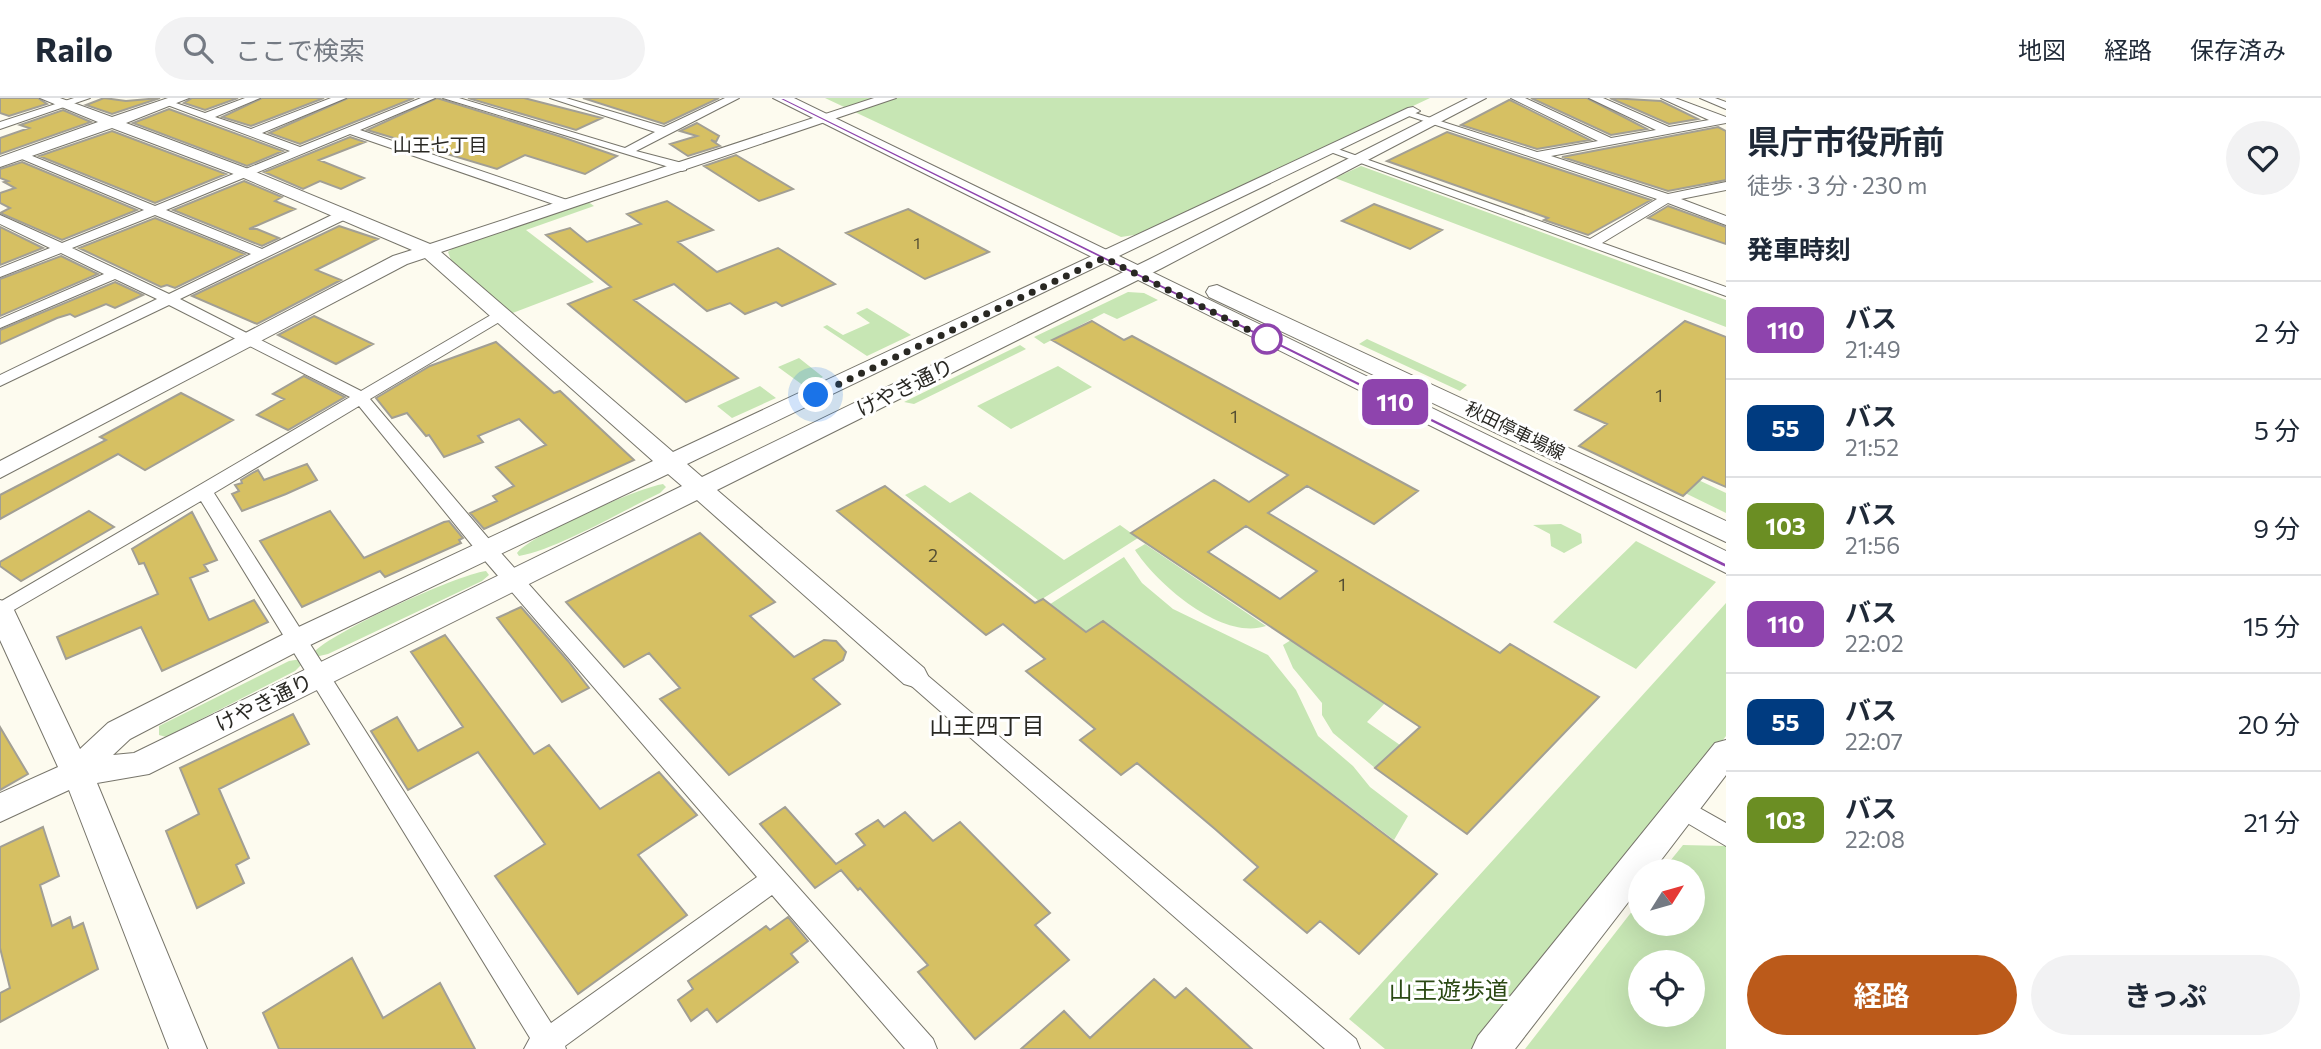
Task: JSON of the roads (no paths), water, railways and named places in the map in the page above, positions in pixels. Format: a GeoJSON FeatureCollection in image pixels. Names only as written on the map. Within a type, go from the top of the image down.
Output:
{"type":"FeatureCollection","features":[{"type":"Feature","properties":{"kind":"main road","name":"秋田停車場線"},"geometry":{"type":"LineString","coordinates":[[781,98],[834,117],[1145,268],[1726,563]]}},
{"type":"Feature","properties":{"kind":"main road","name":"秋田停車場線"},"geometry":{"type":"LineString","coordinates":[[810,98],[834,117]]}},
{"type":"Feature","properties":{"kind":"main road","name":"秋田停車場線"},"geometry":{"type":"LineString","coordinates":[[1145,268],[1726,532]]}},
{"type":"Feature","properties":{"kind":"street"},"geometry":{"type":"LineString","coordinates":[[47,98],[245,173],[426,249],[672,463],[699,490],[1346,1049]]}},
{"type":"Feature","properties":{"kind":"street"},"geometry":{"type":"LineString","coordinates":[[0,126],[85,98]]}},
{"type":"Feature","properties":{"kind":"street"},"geometry":{"type":"LineString","coordinates":[[0,162],[182,98]]}},
{"type":"Feature","properties":{"kind":"street"},"geometry":{"type":"LineString","coordinates":[[204,117],[256,98]]}},
{"type":"Feature","properties":{"kind":"street"},"geometry":{"type":"LineString","coordinates":[[249,134],[341,98]]}},
{"type":"Feature","properties":{"kind":"street"},"geometry":{"type":"LineString","coordinates":[[0,273],[430,98]]}},
{"type":"Feature","properties":{"kind":"street"},"geometry":{"type":"LineString","coordinates":[[448,98],[682,167]]}},
{"type":"Feature","properties":{"kind":"street"},"geometry":{"type":"LineString","coordinates":[[555,98],[665,131]]}},
{"type":"Feature","properties":{"kind":"street"},"geometry":{"type":"LineString","coordinates":[[626,152],[734,98]]}},
{"type":"Feature","properties":{"kind":"street"},"geometry":{"type":"LineString","coordinates":[[0,471],[400,260],[426,249],[889,98]]}},
{"type":"Feature","properties":{"kind":"street","name":"けやき通り"},"geometry":{"type":"LineString","coordinates":[[75,773],[138,765],[699,490],[1479,98]]}},
{"type":"Feature","properties":{"kind":"street"},"geometry":{"type":"LineString","coordinates":[[1516,98],[1610,142]]}},
{"type":"Feature","properties":{"kind":"street"},"geometry":{"type":"LineString","coordinates":[[1594,98],[1670,132]]}},
{"type":"Feature","properties":{"kind":"street"},"geometry":{"type":"LineString","coordinates":[[1666,98],[1723,121]]}},
{"type":"Feature","properties":{"kind":"street"},"geometry":{"type":"LineString","coordinates":[[1705,98],[1726,106]]}},
{"type":"Feature","properties":{"kind":"street"},"geometry":{"type":"LineString","coordinates":[[167,103],[300,151]]}},
{"type":"Feature","properties":{"kind":"street","name":"けやき通り"},"geometry":{"type":"LineString","coordinates":[[75,773],[118,730],[298,639],[1431,103]]}},
{"type":"Feature","properties":{"kind":"street"},"geometry":{"type":"LineString","coordinates":[[1408,114],[1667,198],[1726,221]]}},
{"type":"Feature","properties":{"kind":"street"},"geometry":{"type":"LineString","coordinates":[[1539,155],[1723,121]]}},
{"type":"Feature","properties":{"kind":"street"},"geometry":{"type":"LineString","coordinates":[[351,131],[566,204]]}},
{"type":"Feature","properties":{"kind":"street"},"geometry":{"type":"LineString","coordinates":[[1331,150],[1726,292]]}},
{"type":"Feature","properties":{"kind":"street"},"geometry":{"type":"LineString","coordinates":[[21,155],[158,209],[264,255]]}},
{"type":"Feature","properties":{"kind":"street"},"geometry":{"type":"LineString","coordinates":[[1591,244],[1667,198],[1726,186]]}},
{"type":"Feature","properties":{"kind":"street"},"geometry":{"type":"LineString","coordinates":[[0,381],[345,214]]}},
{"type":"Feature","properties":{"kind":"street"},"geometry":{"type":"LineString","coordinates":[[0,219],[252,339],[359,396],[487,550],[923,1049]]}},
{"type":"Feature","properties":{"kind":"street"},"geometry":{"type":"LineString","coordinates":[[0,324],[115,274]]}},
{"type":"Feature","properties":{"kind":"street"},"geometry":{"type":"LineString","coordinates":[[188,1049],[89,800],[0,611],[359,396],[500,315]]}},
{"type":"Feature","properties":{"kind":"street"},"geometry":{"type":"LineString","coordinates":[[203,490],[298,639],[546,1046],[774,880]]}},
{"type":"Feature","properties":{"kind":"street"},"geometry":{"type":"LineString","coordinates":[[1491,1049],[1726,752]]}},
{"type":"Feature","properties":{"kind":"street"},"geometry":{"type":"LineString","coordinates":[[0,808],[75,773]]}},
{"type":"Feature","properties":{"kind":"street"},"geometry":{"type":"LineString","coordinates":[[1680,807],[1726,836]]}},
{"type":"Feature","properties":{"kind":"district","name":"山王七丁目"},"geometry":{"type":"Point","coordinates":[440,145]}},
{"type":"Feature","properties":{"kind":"district","name":"山王四丁目"},"geometry":{"type":"Point","coordinates":[987,726]}},
{"type":"Feature","properties":{"kind":"park label","name":"山王遊歩道"},"geometry":{"type":"Point","coordinates":[1449,991]}}]}
